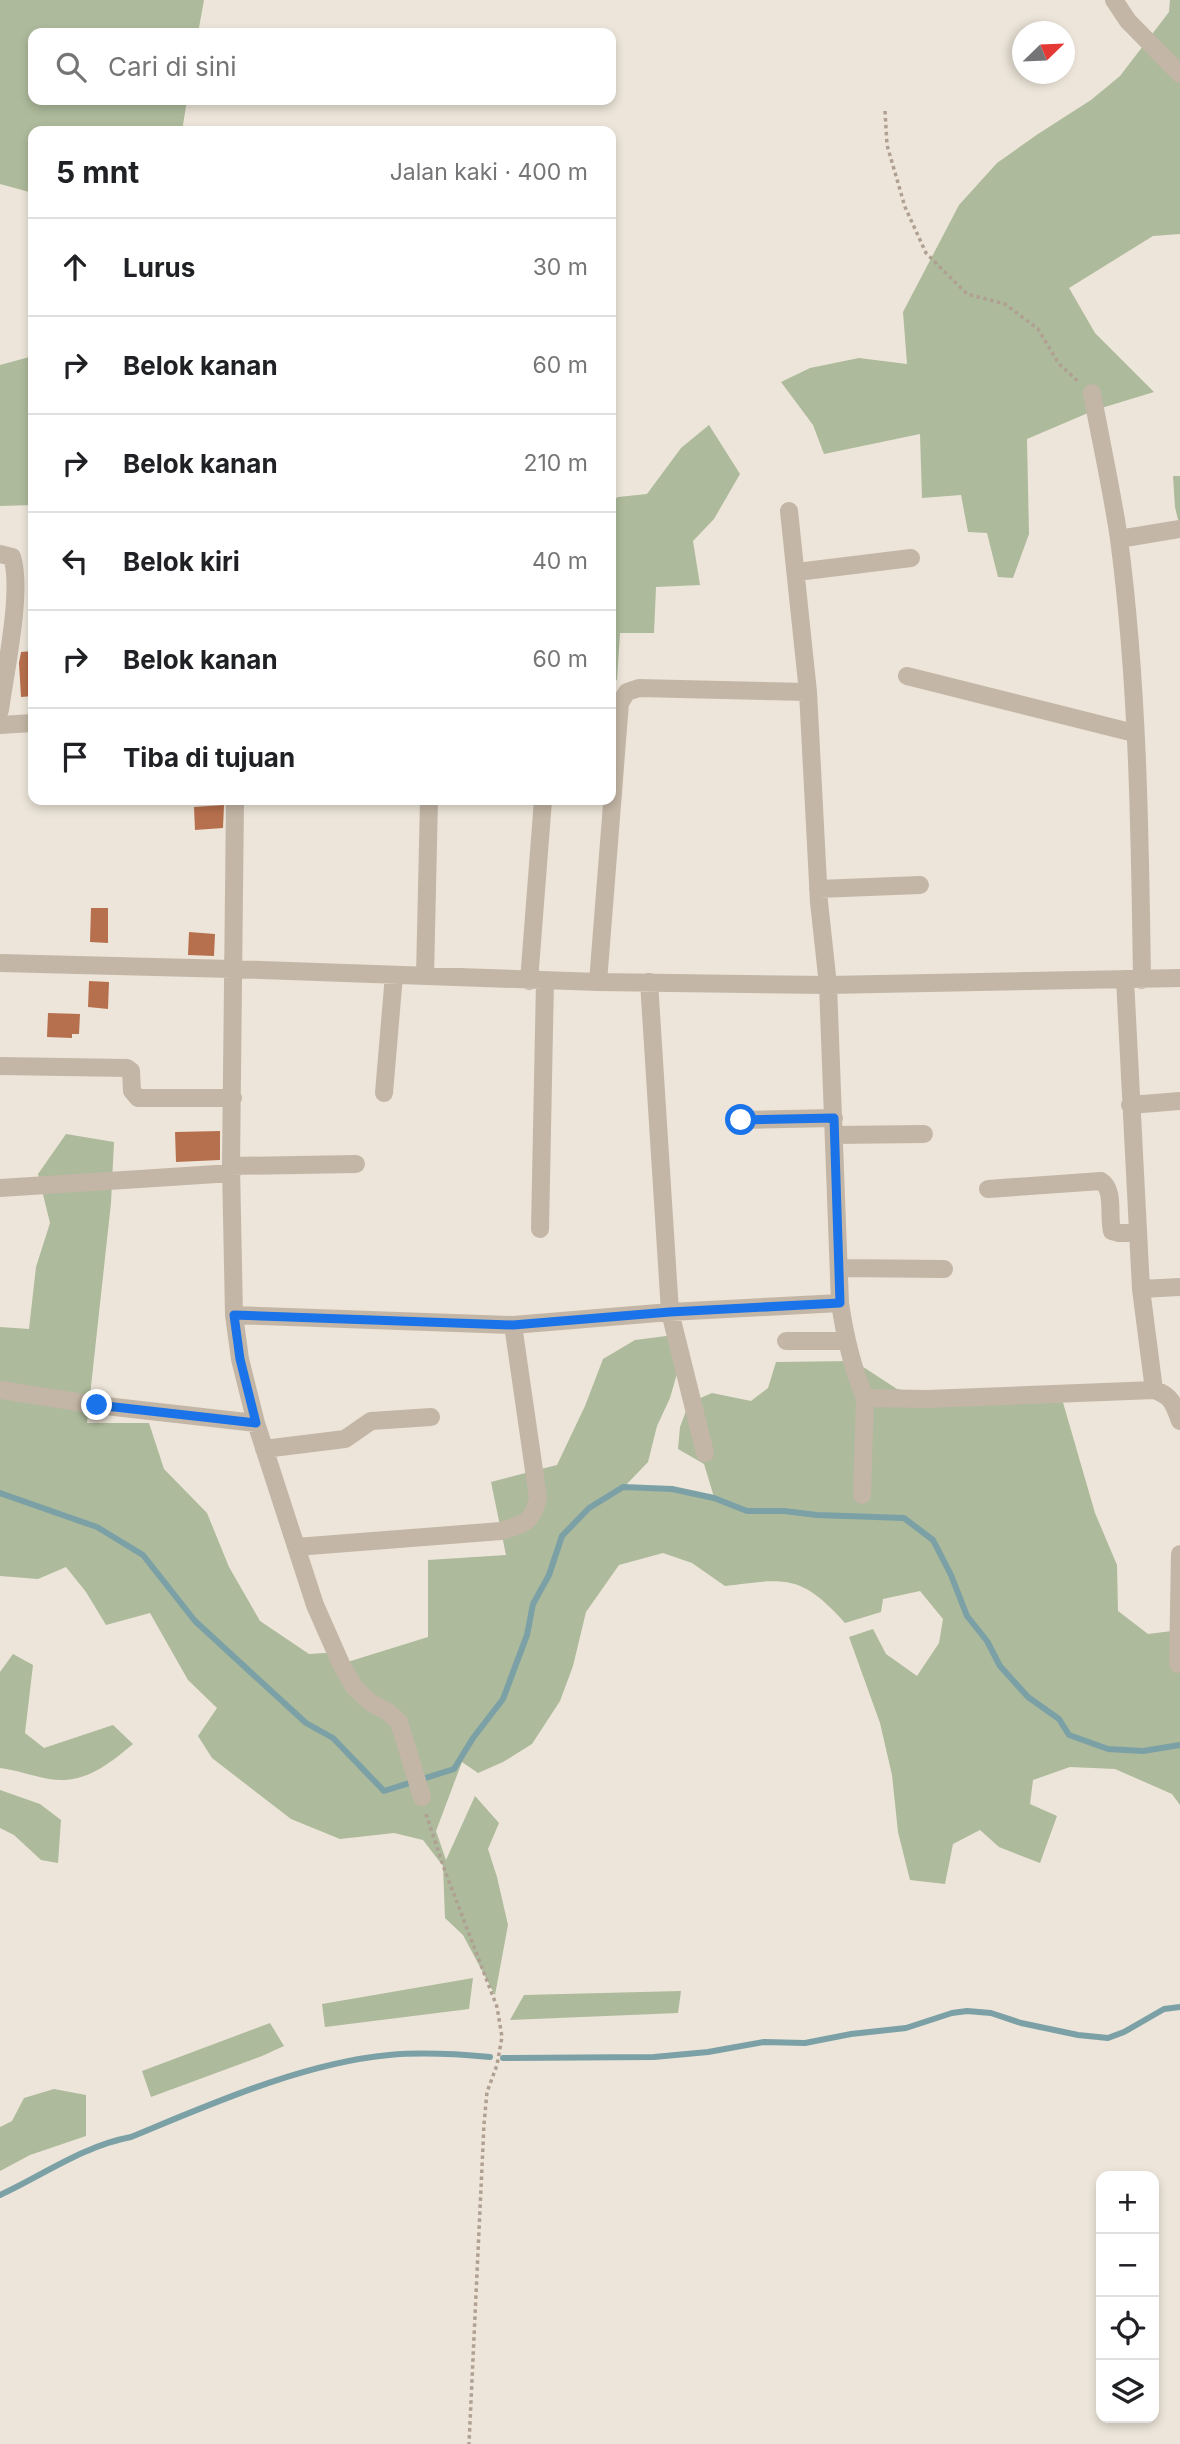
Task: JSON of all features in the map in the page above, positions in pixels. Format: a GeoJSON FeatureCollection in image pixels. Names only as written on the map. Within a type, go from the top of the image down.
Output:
{"type":"FeatureCollection","features":[{"type":"Feature","properties":{"kind":"street"},"geometry":{"type":"LineString","coordinates":[[1114,0],[1128,21],[1180,74]]}},
{"type":"Feature","properties":{"kind":"street"},"geometry":{"type":"LineString","coordinates":[[1092,393],[1119,539],[1130,664],[1140,862],[1133,979],[1130,1105],[1141,1289],[1154,1390]]}},
{"type":"Feature","properties":{"kind":"street"},"geometry":{"type":"LineString","coordinates":[[789,511],[808,692],[818,889],[828,985],[840,1303],[845,1340],[865,1398],[862,1495]]}},
{"type":"Feature","properties":{"kind":"street"},"geometry":{"type":"LineString","coordinates":[[1119,539],[1180,529]]}},
{"type":"Feature","properties":{"kind":"street"},"geometry":{"type":"LineString","coordinates":[[0,554],[12,557],[16,568],[16,596],[0,710]]}},
{"type":"Feature","properties":{"kind":"street"},"geometry":{"type":"LineString","coordinates":[[797,572],[911,558]]}},
{"type":"Feature","properties":{"kind":"street"},"geometry":{"type":"LineString","coordinates":[[907,676],[1134,733]]}},
{"type":"Feature","properties":{"kind":"street"},"geometry":{"type":"LineString","coordinates":[[616,754],[620,703],[626,692],[639,688],[808,692]]}},
{"type":"Feature","properties":{"kind":"street"},"geometry":{"type":"LineString","coordinates":[[0,725],[28,723]]}},
{"type":"Feature","properties":{"kind":"street"},"geometry":{"type":"LineString","coordinates":[[235,805],[232,1170],[234,1315],[240,1359],[256,1423],[315,1605],[354,1687],[399,1722],[422,1797]]}},
{"type":"Feature","properties":{"kind":"street"},"geometry":{"type":"LineString","coordinates":[[425,976],[429,805]]}},
{"type":"Feature","properties":{"kind":"street"},"geometry":{"type":"LineString","coordinates":[[540,1229],[537,981],[544,805]]}},
{"type":"Feature","properties":{"kind":"street"},"geometry":{"type":"LineString","coordinates":[[598,982],[612,805]]}},
{"type":"Feature","properties":{"kind":"street"},"geometry":{"type":"LineString","coordinates":[[818,889],[920,886]]}},
{"type":"Feature","properties":{"kind":"street"},"geometry":{"type":"LineString","coordinates":[[0,963],[537,981],[828,985],[1180,978]]}},
{"type":"Feature","properties":{"kind":"street"},"geometry":{"type":"LineString","coordinates":[[384,1093],[394,975]]}},
{"type":"Feature","properties":{"kind":"street"},"geometry":{"type":"LineString","coordinates":[[649,982],[670,1312],[705,1453]]}},
{"type":"Feature","properties":{"kind":"street"},"geometry":{"type":"LineString","coordinates":[[0,1066],[127,1068],[131,1072],[132,1091],[138,1098],[233,1098]]}},
{"type":"Feature","properties":{"kind":"street"},"geometry":{"type":"LineString","coordinates":[[1130,1105],[1180,1101]]}},
{"type":"Feature","properties":{"kind":"street"},"geometry":{"type":"LineString","coordinates":[[741,1120],[924,1134]]}},
{"type":"Feature","properties":{"kind":"street"},"geometry":{"type":"LineString","coordinates":[[0,1188],[232,1170],[356,1164]]}},
{"type":"Feature","properties":{"kind":"street"},"geometry":{"type":"LineString","coordinates":[[988,1189],[1101,1181],[1106,1184],[1109,1192],[1112,1231],[1137,1233]]}},
{"type":"Feature","properties":{"kind":"street"},"geometry":{"type":"LineString","coordinates":[[840,1268],[944,1269]]}},
{"type":"Feature","properties":{"kind":"street"},"geometry":{"type":"LineString","coordinates":[[1141,1289],[1180,1287]]}},
{"type":"Feature","properties":{"kind":"street"},"geometry":{"type":"LineString","coordinates":[[234,1315],[513,1325],[670,1312],[840,1303]]}},
{"type":"Feature","properties":{"kind":"street"},"geometry":{"type":"LineString","coordinates":[[296,1547],[501,1531],[521,1525],[534,1515],[538,1498],[513,1325]]}},
{"type":"Feature","properties":{"kind":"street"},"geometry":{"type":"LineString","coordinates":[[786,1341],[845,1340]]}},
{"type":"Feature","properties":{"kind":"street"},"geometry":{"type":"LineString","coordinates":[[0,1390],[97,1405],[256,1423]]}},
{"type":"Feature","properties":{"kind":"street"},"geometry":{"type":"LineString","coordinates":[[865,1398],[927,1399],[1154,1390],[1165,1393],[1170,1398],[1180,1420]]}},
{"type":"Feature","properties":{"kind":"street"},"geometry":{"type":"LineString","coordinates":[[264,1449],[345,1439],[371,1421],[431,1417]]}},
{"type":"Feature","properties":{"kind":"street"},"geometry":{"type":"LineString","coordinates":[[1178,1664],[1180,1554]]}},
{"type":"Feature","properties":{"kind":"path"},"geometry":{"type":"LineString","coordinates":[[885,111],[887,145],[905,207],[926,253],[967,294],[1005,304],[1038,329],[1059,364],[1092,393]]}},
{"type":"Feature","properties":{"kind":"path"},"geometry":{"type":"LineString","coordinates":[[422,1797],[431,1833],[497,2007],[502,2037],[497,2064],[487,2091],[484,2124],[469,2444]]}},
{"type":"Feature","properties":{"kind":"green space"},"geometry":{"type":"Polygon","coordinates":[[[0,0],[204,0],[199,28],[28,28],[28,105],[186,105],[183,126],[28,126],[28,192],[0,184],[0,0]]]}},
{"type":"Feature","properties":{"kind":"green space"},"geometry":{"type":"Polygon","coordinates":[[[1170,0],[1180,0],[1180,234],[1153,236],[1069,288],[1095,333],[1154,392],[1095,410],[1027,439],[1029,534],[1013,578],[998,577],[987,533],[968,532],[961,495],[922,498],[920,434],[824,454],[813,425],[781,382],[810,368],[859,358],[907,364],[903,312],[959,205],[997,163],[1091,100],[1120,76],[1169,12],[1170,0]]]}},
{"type":"Feature","properties":{"kind":"green space"},"geometry":{"type":"Polygon","coordinates":[[[28,357],[28,505],[0,506],[0,365],[28,357]]]}},
{"type":"Feature","properties":{"kind":"green space"},"geometry":{"type":"Polygon","coordinates":[[[709,425],[740,474],[714,519],[693,541],[700,585],[656,587],[654,633],[620,633],[616,680],[616,498],[647,494],[681,448],[709,425]]]}},
{"type":"Feature","properties":{"kind":"green space"},"geometry":{"type":"Polygon","coordinates":[[[1173,476],[1180,476],[1180,528],[1175,507],[1173,476]]]}},
{"type":"Feature","properties":{"kind":"green space"},"geometry":{"type":"Polygon","coordinates":[[[66,1134],[114,1142],[111,1203],[87,1423],[149,1423],[164,1469],[207,1513],[229,1567],[260,1621],[309,1654],[340,1652],[341,1664],[428,1637],[428,1560],[506,1555],[491,1482],[557,1465],[585,1406],[603,1359],[635,1340],[682,1334],[678,1370],[670,1398],[657,1426],[648,1462],[624,1487],[672,1489],[714,1497],[704,1464],[678,1449],[680,1427],[689,1403],[712,1393],[751,1401],[768,1388],[776,1362],[854,1361],[897,1389],[954,1399],[1062,1399],[1095,1513],[1117,1565],[1118,1611],[1148,1634],[1180,1630],[1180,1805],[1172,1794],[1115,1769],[1070,1767],[1033,1780],[1030,1804],[1057,1816],[1040,1863],[999,1847],[980,1830],[953,1844],[945,1884],[910,1880],[898,1832],[892,1775],[880,1723],[849,1637],[873,1629],[886,1654],[917,1676],[939,1643],[943,1619],[920,1591],[883,1599],[881,1612],[845,1623],[817,1596],[792,1584],[764,1582],[725,1586],[692,1563],[663,1553],[619,1565],[586,1612],[573,1666],[560,1701],[532,1744],[503,1762],[478,1773],[462,1762],[436,1831],[446,1860],[475,1796],[499,1823],[488,1849],[508,1925],[495,1995],[463,1935],[445,1918],[443,1866],[423,1840],[394,1833],[340,1839],[291,1819],[212,1758],[198,1736],[217,1708],[188,1680],[150,1613],[106,1625],[86,1592],[66,1567],[38,1579],[0,1576],[0,1327],[29,1329],[36,1267],[50,1223],[38,1174],[66,1134]]]}},
{"type":"Feature","properties":{"kind":"green space"},"geometry":{"type":"Polygon","coordinates":[[[13,1654],[33,1665],[25,1733],[44,1748],[113,1725],[133,1744],[94,1772],[73,1779],[49,1779],[0,1768],[0,1672],[13,1654]]]}},
{"type":"Feature","properties":{"kind":"green space"},"geometry":{"type":"Polygon","coordinates":[[[0,1790],[40,1804],[61,1820],[58,1863],[41,1860],[14,1835],[0,1828],[0,1790]]]}},
{"type":"Feature","properties":{"kind":"green space"},"geometry":{"type":"Polygon","coordinates":[[[473,1978],[469,2009],[325,2027],[322,2004],[473,1978]]]}},
{"type":"Feature","properties":{"kind":"green space"},"geometry":{"type":"Polygon","coordinates":[[[681,1991],[678,2013],[510,2020],[524,1995],[681,1991]]]}},
{"type":"Feature","properties":{"kind":"green space"},"geometry":{"type":"Polygon","coordinates":[[[270,2023],[284,2046],[151,2097],[142,2071],[270,2023]]]}},
{"type":"Feature","properties":{"kind":"green space"},"geometry":{"type":"Polygon","coordinates":[[[54,2089],[86,2095],[86,2136],[30,2155],[0,2171],[0,2127],[12,2121],[24,2098],[54,2089]]]}},
{"type":"Feature","properties":{"kind":"building"},"geometry":{"type":"Polygon","coordinates":[[[28,651],[28,696],[21,697],[19,663],[21,652],[28,651]]]}},
{"type":"Feature","properties":{"kind":"building"},"geometry":{"type":"Polygon","coordinates":[[[224,805],[223,828],[195,830],[194,807],[224,805]]]}},
{"type":"Feature","properties":{"kind":"building"},"geometry":{"type":"Polygon","coordinates":[[[91,908],[108,908],[108,943],[90,942],[91,908]]]}},
{"type":"Feature","properties":{"kind":"building"},"geometry":{"type":"Polygon","coordinates":[[[189,932],[215,934],[214,956],[188,955],[189,932]]]}},
{"type":"Feature","properties":{"kind":"building"},"geometry":{"type":"Polygon","coordinates":[[[89,981],[109,982],[108,1009],[88,1007],[89,981]]]}},
{"type":"Feature","properties":{"kind":"building"},"geometry":{"type":"Polygon","coordinates":[[[48,1013],[80,1014],[79,1034],[72,1034],[72,1038],[47,1037],[48,1013]]]}},
{"type":"Feature","properties":{"kind":"building"},"geometry":{"type":"Polygon","coordinates":[[[220,1131],[220,1160],[176,1162],[175,1132],[220,1131]]]}},
{"type":"Feature","properties":{"kind":"waterway"},"geometry":{"type":"LineString","coordinates":[[0,1493],[97,1527],[143,1555],[195,1621],[306,1723],[333,1738],[384,1791],[454,1769],[473,1738],[503,1699],[527,1635],[533,1604],[549,1575],[562,1536],[589,1508],[623,1487],[672,1489],[714,1498],[747,1511],[904,1518],[933,1540],[951,1575],[967,1616],[987,1641],[1000,1666],[1028,1697],[1059,1719],[1069,1735],[1108,1749],[1143,1751],[1180,1745]]}},
{"type":"Feature","properties":{"kind":"waterway"},"geometry":{"type":"LineString","coordinates":[[503,2058],[654,2057],[708,2052],[764,2042],[805,2043],[851,2034],[906,2028],[952,2013],[967,2011],[991,2013],[1021,2023],[1078,2035],[1108,2038],[1164,2009],[1180,2007]]}},
{"type":"Feature","properties":{"kind":"waterway"},"geometry":{"type":"LineString","coordinates":[[0,2195],[96,2147],[131,2137],[291,2076],[357,2059],[389,2055],[490,2057]]}},
{"type":"Feature","properties":{"kind":"route"},"geometry":{"type":"LineString","coordinates":[[97,1405],[256,1423],[240,1359],[234,1315],[513,1325],[670,1312],[840,1303],[834,1118],[741,1120]]}}]}
